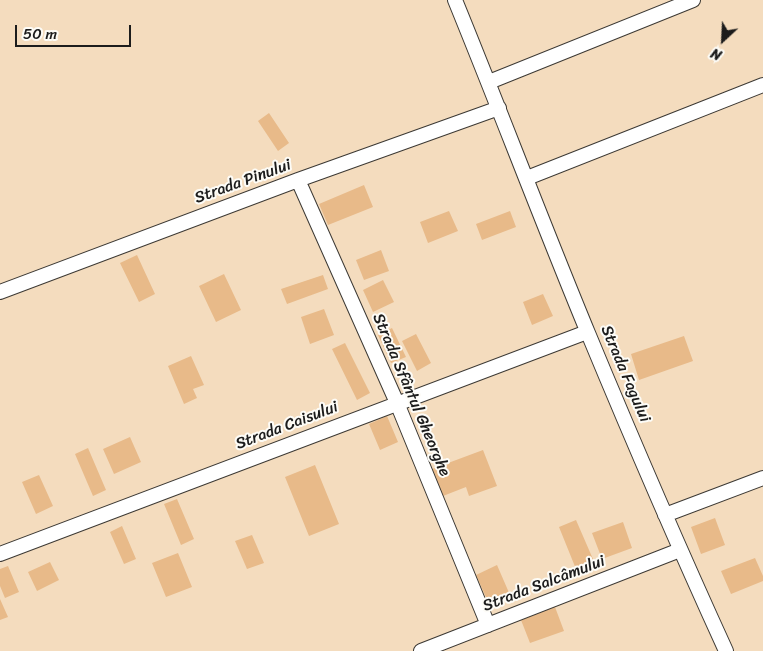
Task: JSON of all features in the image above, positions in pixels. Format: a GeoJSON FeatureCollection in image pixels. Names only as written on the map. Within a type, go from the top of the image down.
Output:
{"type":"FeatureCollection","features":[{"type":"Feature","properties":{"kind":"street","name":"Strada Fagului"},"geometry":{"type":"LineString","coordinates":[[455,0],[587,332],[680,550],[726,651]]}},
{"type":"Feature","properties":{"kind":"street"},"geometry":{"type":"LineString","coordinates":[[489,82],[693,0]]}},
{"type":"Feature","properties":{"kind":"street"},"geometry":{"type":"LineString","coordinates":[[527,178],[763,85]]}},
{"type":"Feature","properties":{"kind":"street","name":"Strada Pinului"},"geometry":{"type":"LineString","coordinates":[[0,292],[298,180],[499,108]]}},
{"type":"Feature","properties":{"kind":"street","name":"Strada Sfântul Gheorghe"},"geometry":{"type":"LineString","coordinates":[[298,180],[397,403],[488,625]]}},
{"type":"Feature","properties":{"kind":"street","name":"Strada Caisului"},"geometry":{"type":"LineString","coordinates":[[0,554],[587,332]]}},
{"type":"Feature","properties":{"kind":"street"},"geometry":{"type":"LineString","coordinates":[[666,515],[763,478]]}},
{"type":"Feature","properties":{"kind":"street","name":"Strada Salcâmului"},"geometry":{"type":"LineString","coordinates":[[421,651],[437,648],[488,625],[680,550]]}},
{"type":"Feature","properties":{"kind":"building"},"geometry":{"type":"Polygon","coordinates":[[[269,113],[289,143],[278,151],[258,121],[269,113]]]}},
{"type":"Feature","properties":{"kind":"building"},"geometry":{"type":"Polygon","coordinates":[[[364,185],[373,207],[328,225],[319,204],[364,185]]]}},
{"type":"Feature","properties":{"kind":"building"},"geometry":{"type":"Polygon","coordinates":[[[449,211],[458,231],[428,243],[420,222],[449,211]]]}},
{"type":"Feature","properties":{"kind":"building"},"geometry":{"type":"Polygon","coordinates":[[[510,211],[516,227],[482,240],[476,224],[510,211]]]}},
{"type":"Feature","properties":{"kind":"building"},"geometry":{"type":"Polygon","coordinates":[[[381,250],[389,271],[364,280],[356,260],[381,250]]]}},
{"type":"Feature","properties":{"kind":"building"},"geometry":{"type":"Polygon","coordinates":[[[137,255],[155,294],[139,302],[120,263],[137,255]]]}},
{"type":"Feature","properties":{"kind":"building"},"geometry":{"type":"Polygon","coordinates":[[[224,274],[241,310],[216,322],[199,286],[224,274]]]}},
{"type":"Feature","properties":{"kind":"building"},"geometry":{"type":"Polygon","coordinates":[[[323,275],[328,289],[287,304],[281,289],[323,275]]]}},
{"type":"Feature","properties":{"kind":"building"},"geometry":{"type":"Polygon","coordinates":[[[383,280],[394,302],[373,312],[363,290],[383,280]]]}},
{"type":"Feature","properties":{"kind":"building"},"geometry":{"type":"Polygon","coordinates":[[[543,294],[553,316],[532,325],[523,302],[543,294]]]}},
{"type":"Feature","properties":{"kind":"building"},"geometry":{"type":"Polygon","coordinates":[[[324,309],[334,335],[310,344],[301,317],[324,309]]]}},
{"type":"Feature","properties":{"kind":"building"},"geometry":{"type":"Polygon","coordinates":[[[392,328],[406,357],[391,363],[378,335],[392,328]]]}},
{"type":"Feature","properties":{"kind":"building"},"geometry":{"type":"Polygon","coordinates":[[[416,334],[431,363],[417,371],[402,341],[416,334]]]}},
{"type":"Feature","properties":{"kind":"building"},"geometry":{"type":"Polygon","coordinates":[[[684,336],[693,361],[639,380],[631,354],[684,336]]]}},
{"type":"Feature","properties":{"kind":"building"},"geometry":{"type":"Polygon","coordinates":[[[345,343],[370,393],[357,400],[332,349],[345,343]]]}},
{"type":"Feature","properties":{"kind":"building"},"geometry":{"type":"Polygon","coordinates":[[[191,356],[204,385],[193,389],[197,398],[184,404],[168,366],[191,356]]]}},
{"type":"Feature","properties":{"kind":"building"},"geometry":{"type":"Polygon","coordinates":[[[387,416],[398,442],[380,450],[369,424],[387,416]]]}},
{"type":"Feature","properties":{"kind":"building"},"geometry":{"type":"Polygon","coordinates":[[[130,437],[141,462],[114,474],[103,449],[130,437]]]}},
{"type":"Feature","properties":{"kind":"building"},"geometry":{"type":"Polygon","coordinates":[[[88,448],[106,490],[93,496],[75,454],[88,448]]]}},
{"type":"Feature","properties":{"kind":"building"},"geometry":{"type":"Polygon","coordinates":[[[483,450],[497,486],[469,496],[466,487],[443,496],[432,469],[483,450]]]}},
{"type":"Feature","properties":{"kind":"building"},"geometry":{"type":"Polygon","coordinates":[[[315,465],[339,524],[309,536],[285,477],[315,465]]]}},
{"type":"Feature","properties":{"kind":"building"},"geometry":{"type":"Polygon","coordinates":[[[39,475],[53,506],[36,514],[22,482],[39,475]]]}},
{"type":"Feature","properties":{"kind":"building"},"geometry":{"type":"Polygon","coordinates":[[[177,499],[194,539],[181,545],[164,504],[177,499]]]}},
{"type":"Feature","properties":{"kind":"building"},"geometry":{"type":"Polygon","coordinates":[[[715,518],[725,545],[701,554],[691,527],[715,518]]]}},
{"type":"Feature","properties":{"kind":"building"},"geometry":{"type":"Polygon","coordinates":[[[576,520],[596,566],[578,574],[559,527],[576,520]]]}},
{"type":"Feature","properties":{"kind":"building"},"geometry":{"type":"Polygon","coordinates":[[[623,522],[632,548],[602,559],[592,533],[623,522]]]}},
{"type":"Feature","properties":{"kind":"building"},"geometry":{"type":"Polygon","coordinates":[[[122,526],[136,559],[124,564],[110,532],[122,526]]]}},
{"type":"Feature","properties":{"kind":"building"},"geometry":{"type":"Polygon","coordinates":[[[252,535],[264,563],[247,569],[235,541],[252,535]]]}},
{"type":"Feature","properties":{"kind":"building"},"geometry":{"type":"Polygon","coordinates":[[[178,553],[192,587],[166,597],[152,563],[178,553]]]}},
{"type":"Feature","properties":{"kind":"building"},"geometry":{"type":"Polygon","coordinates":[[[755,558],[763,576],[763,581],[731,594],[721,571],[755,558]]]}},
{"type":"Feature","properties":{"kind":"building"},"geometry":{"type":"Polygon","coordinates":[[[50,562],[59,580],[37,591],[28,572],[50,562]]]}},
{"type":"Feature","properties":{"kind":"building"},"geometry":{"type":"Polygon","coordinates":[[[497,565],[510,595],[489,604],[476,575],[497,565]]]}},
{"type":"Feature","properties":{"kind":"building"},"geometry":{"type":"Polygon","coordinates":[[[8,566],[19,592],[5,598],[0,586],[0,569],[8,566]]]}},
{"type":"Feature","properties":{"kind":"building"},"geometry":{"type":"Polygon","coordinates":[[[0,599],[8,617],[0,620],[0,599]]]}},
{"type":"Feature","properties":{"kind":"building"},"geometry":{"type":"Polygon","coordinates":[[[555,607],[564,631],[530,643],[521,620],[555,607]]]}}]}
